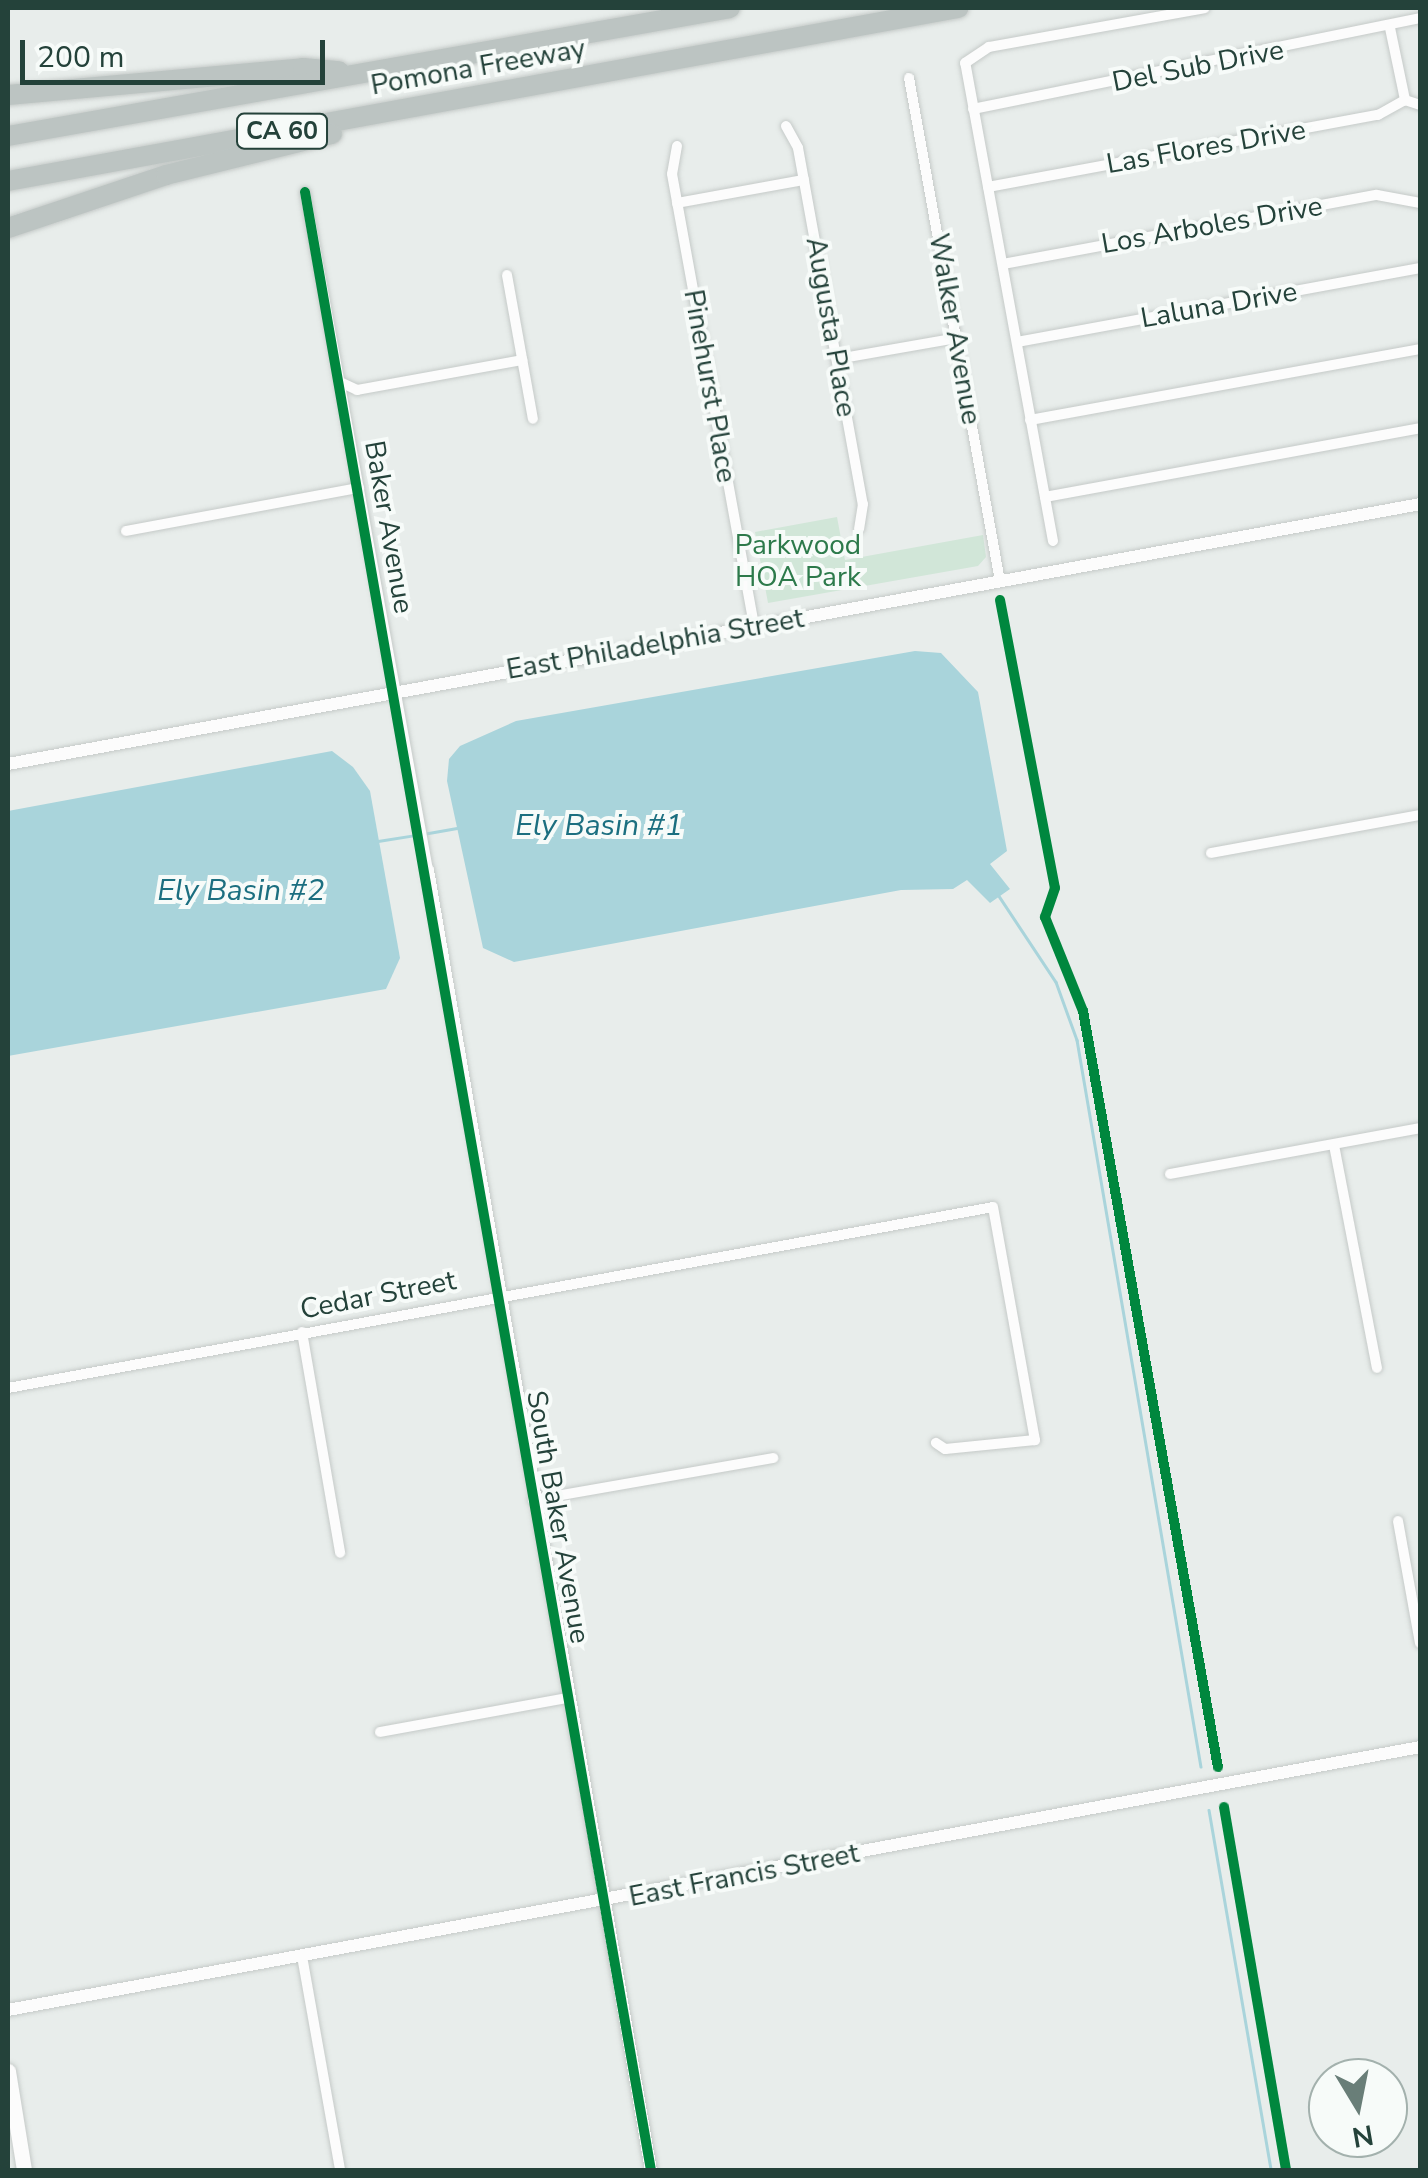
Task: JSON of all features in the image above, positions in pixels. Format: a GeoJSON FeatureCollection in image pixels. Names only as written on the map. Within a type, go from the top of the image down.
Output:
{"type":"FeatureCollection","features":[{"type":"Feature","properties":{"kind":"highway","name":"Pomona Freeway"},"geometry":{"type":"LineString","coordinates":[[8,136],[730,8]]}},
{"type":"Feature","properties":{"kind":"highway","name":"Pomona Freeway"},"geometry":{"type":"LineString","coordinates":[[8,180],[958,8]]}},
{"type":"Feature","properties":{"kind":"highway"},"geometry":{"type":"LineString","coordinates":[[8,95],[304,68],[370,74]]}},
{"type":"Feature","properties":{"kind":"highway"},"geometry":{"type":"LineString","coordinates":[[8,228],[180,171],[557,81]]}},
{"type":"Feature","properties":{"kind":"main road"},"geometry":{"type":"LineString","coordinates":[[8,2071],[24,2170]]}},
{"type":"Feature","properties":{"kind":"street","name":"Walker Avenue"},"geometry":{"type":"LineString","coordinates":[[1054,541],[965,63],[989,48],[1205,8]]}},
{"type":"Feature","properties":{"kind":"street","name":"Del Sub Drive"},"geometry":{"type":"LineString","coordinates":[[974,108],[1390,28],[1420,18]]}},
{"type":"Feature","properties":{"kind":"street"},"geometry":{"type":"LineString","coordinates":[[1390,28],[1405,100],[1420,104]]}},
{"type":"Feature","properties":{"kind":"street","name":"Walker Avenue"},"geometry":{"type":"LineString","coordinates":[[909,78],[1000,581]]}},
{"type":"Feature","properties":{"kind":"street","name":"Las Flores Drive"},"geometry":{"type":"LineString","coordinates":[[988,187],[1378,116],[1405,100]]}},
{"type":"Feature","properties":{"kind":"street","name":"Augusta Place"},"geometry":{"type":"LineString","coordinates":[[786,126],[804,180],[863,504],[859,529]]}},
{"type":"Feature","properties":{"kind":"street","name":"Pinehurst Place"},"geometry":{"type":"LineString","coordinates":[[677,146],[678,203],[754,626]]}},
{"type":"Feature","properties":{"kind":"street"},"geometry":{"type":"LineString","coordinates":[[678,203],[804,180]]}},
{"type":"Feature","properties":{"kind":"street","name":"Baker Avenue"},"geometry":{"type":"LineString","coordinates":[[305,192],[428,870]]}},
{"type":"Feature","properties":{"kind":"street","name":"Los Arboles Drive"},"geometry":{"type":"LineString","coordinates":[[1003,264],[1377,195],[1420,203]]}},
{"type":"Feature","properties":{"kind":"street","name":"Laluna Drive"},"geometry":{"type":"LineString","coordinates":[[1017,342],[1420,268]]}},
{"type":"Feature","properties":{"kind":"street"},"geometry":{"type":"LineString","coordinates":[[506,275],[533,419]]}},
{"type":"Feature","properties":{"kind":"street"},"geometry":{"type":"LineString","coordinates":[[836,359],[956,338]]}},
{"type":"Feature","properties":{"kind":"street"},"geometry":{"type":"LineString","coordinates":[[1030,420],[1420,348]]}},
{"type":"Feature","properties":{"kind":"street"},"geometry":{"type":"LineString","coordinates":[[340,382],[357,390],[522,360]]}},
{"type":"Feature","properties":{"kind":"street"},"geometry":{"type":"LineString","coordinates":[[1045,497],[1420,428]]}},
{"type":"Feature","properties":{"kind":"street"},"geometry":{"type":"LineString","coordinates":[[126,531],[359,488]]}},
{"type":"Feature","properties":{"kind":"street","name":"East Philadelphia Street"},"geometry":{"type":"LineString","coordinates":[[8,764],[1420,504]]}},
{"type":"Feature","properties":{"kind":"street"},"geometry":{"type":"LineString","coordinates":[[1212,853],[1420,815]]}},
{"type":"Feature","properties":{"kind":"street","name":"South Baker Avenue"},"geometry":{"type":"LineString","coordinates":[[428,870],[496,1295],[651,2170]]}},
{"type":"Feature","properties":{"kind":"street"},"geometry":{"type":"LineString","coordinates":[[1170,1174],[1420,1128]]}},
{"type":"Feature","properties":{"kind":"street"},"geometry":{"type":"LineString","coordinates":[[1334,1144],[1377,1368]]}},
{"type":"Feature","properties":{"kind":"street","name":"Cedar Street"},"geometry":{"type":"LineString","coordinates":[[8,1388],[496,1295],[993,1207],[1035,1440],[945,1449],[936,1443]]}},
{"type":"Feature","properties":{"kind":"street"},"geometry":{"type":"LineString","coordinates":[[302,1332],[340,1553]]}},
{"type":"Feature","properties":{"kind":"street"},"geometry":{"type":"LineString","coordinates":[[532,1500],[773,1458]]}},
{"type":"Feature","properties":{"kind":"street"},"geometry":{"type":"LineString","coordinates":[[1398,1521],[1420,1643]]}},
{"type":"Feature","properties":{"kind":"street"},"geometry":{"type":"LineString","coordinates":[[380,1732],[567,1698]]}},
{"type":"Feature","properties":{"kind":"street","name":"East Francis Street"},"geometry":{"type":"LineString","coordinates":[[8,2010],[603,1902],[1420,1746]]}},
{"type":"Feature","properties":{"kind":"street"},"geometry":{"type":"LineString","coordinates":[[302,1956],[340,2170]]}},
{"type":"Feature","properties":{"kind":"green space","name":"Parkwood HOA Park"},"geometry":{"type":"Polygon","coordinates":[[[837,517],[845,560],[983,535],[986,557],[978,566],[768,603],[755,532],[837,517]]]}},
{"type":"Feature","properties":{"kind":"water","name":"Ely Basin #1"},"geometry":{"type":"Polygon","coordinates":[[[915,651],[941,653],[978,692],[1007,851],[990,864],[1010,889],[990,903],[967,880],[953,889],[901,890],[514,962],[483,948],[447,781],[449,759],[460,746],[516,721],[915,651]]]}},
{"type":"Feature","properties":{"kind":"water","name":"Ely Basin #2"},"geometry":{"type":"Polygon","coordinates":[[[332,751],[353,767],[370,791],[400,958],[386,989],[8,1056],[8,811],[332,751]]]}},
{"type":"Feature","properties":{"kind":"waterway"},"geometry":{"type":"LineString","coordinates":[[423,834],[456,828]]}},
{"type":"Feature","properties":{"kind":"waterway"},"geometry":{"type":"LineString","coordinates":[[378,841],[415,835]]}},
{"type":"Feature","properties":{"kind":"waterway"},"geometry":{"type":"LineString","coordinates":[[999,896],[1056,982],[1077,1040],[1201,1767]]}},
{"type":"Feature","properties":{"kind":"waterway"},"geometry":{"type":"LineString","coordinates":[[1209,1810],[1271,2170]]}},
{"type":"Feature","properties":{"kind":"cycle path"},"geometry":{"type":"LineString","coordinates":[[305,192],[651,2170]]}},
{"type":"Feature","properties":{"kind":"cycle path"},"geometry":{"type":"LineString","coordinates":[[1000,600],[1055,888],[1045,917],[1083,1011],[1218,1767]]}},
{"type":"Feature","properties":{"kind":"cycle path"},"geometry":{"type":"LineString","coordinates":[[1224,1807],[1286,2170]]}}]}
